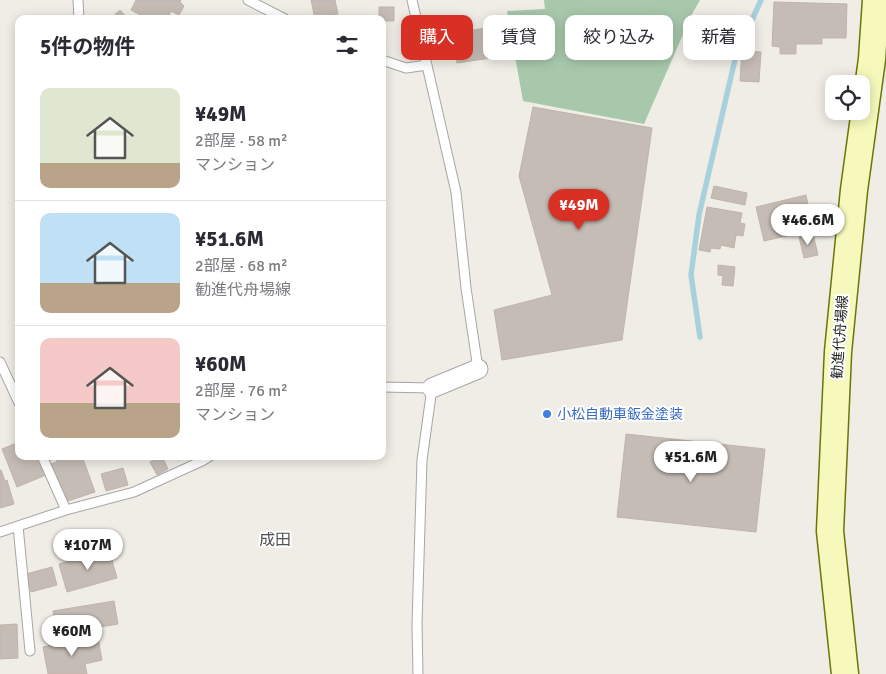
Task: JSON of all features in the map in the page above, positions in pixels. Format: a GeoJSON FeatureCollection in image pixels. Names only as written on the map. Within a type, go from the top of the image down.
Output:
{"type":"FeatureCollection","features":[{"type":"Feature","properties":{"kind":"main road","name":"勧進代舟場線"},"geometry":{"type":"LineString","coordinates":[[846,674],[830,531],[838,352],[854,190],[872,59],[876,0]]}},
{"type":"Feature","properties":{"kind":"street"},"geometry":{"type":"LineString","coordinates":[[432,388],[478,369]]}},
{"type":"Feature","properties":{"kind":"lane"},"geometry":{"type":"LineString","coordinates":[[78,0],[79,15]]}},
{"type":"Feature","properties":{"kind":"lane"},"geometry":{"type":"LineString","coordinates":[[248,0],[277,15]]}},
{"type":"Feature","properties":{"kind":"lane"},"geometry":{"type":"LineString","coordinates":[[412,0],[456,192],[466,288],[478,369]]}},
{"type":"Feature","properties":{"kind":"lane"},"geometry":{"type":"LineString","coordinates":[[386,61],[406,68],[427,65]]}},
{"type":"Feature","properties":{"kind":"lane"},"geometry":{"type":"LineString","coordinates":[[0,362],[15,393]]}},
{"type":"Feature","properties":{"kind":"lane"},"geometry":{"type":"LineString","coordinates":[[386,386],[432,388],[422,460],[417,624],[418,674]]}},
{"type":"Feature","properties":{"kind":"lane"},"geometry":{"type":"LineString","coordinates":[[44,460],[66,510]]}},
{"type":"Feature","properties":{"kind":"lane"},"geometry":{"type":"LineString","coordinates":[[0,532],[66,510],[134,492],[204,460]]}},
{"type":"Feature","properties":{"kind":"lane"},"geometry":{"type":"LineString","coordinates":[[18,526],[30,651]]}},
{"type":"Feature","properties":{"kind":"green space"},"geometry":{"type":"Polygon","coordinates":[[[544,0],[700,0],[692,15],[683,15],[683,34],[673,57],[673,15],[565,15],[565,60],[672,60],[644,124],[523,101],[516,60],[555,60],[555,15],[508,15],[507,11],[545,9],[544,0]]]}},
{"type":"Feature","properties":{"kind":"building"},"geometry":{"type":"Polygon","coordinates":[[[136,0],[181,0],[180,2],[184,6],[179,15],[171,11],[169,15],[140,15],[131,10],[136,0]]]}},
{"type":"Feature","properties":{"kind":"building"},"geometry":{"type":"Polygon","coordinates":[[[311,0],[335,0],[338,14],[314,15],[311,0]]]}},
{"type":"Feature","properties":{"kind":"building"},"geometry":{"type":"Polygon","coordinates":[[[774,2],[847,4],[846,38],[822,38],[822,44],[796,44],[796,54],[780,54],[780,47],[772,46],[774,2]]]}},
{"type":"Feature","properties":{"kind":"building"},"geometry":{"type":"Polygon","coordinates":[[[379,7],[394,7],[394,21],[386,21],[386,15],[379,15],[379,7]]]}},
{"type":"Feature","properties":{"kind":"building"},"geometry":{"type":"Polygon","coordinates":[[[120,10],[124,15],[114,15],[120,10]]]}},
{"type":"Feature","properties":{"kind":"building"},"geometry":{"type":"Polygon","coordinates":[[[483,29],[483,59],[457,63],[457,60],[473,60],[473,30],[483,29]]]}},
{"type":"Feature","properties":{"kind":"building"},"geometry":{"type":"Polygon","coordinates":[[[755,52],[761,52],[759,82],[740,81],[741,60],[755,60],[755,52]]]}},
{"type":"Feature","properties":{"kind":"building"},"geometry":{"type":"Polygon","coordinates":[[[533,107],[652,128],[622,340],[502,360],[494,310],[552,295],[519,176],[533,107]]]}},
{"type":"Feature","properties":{"kind":"building"},"geometry":{"type":"Polygon","coordinates":[[[714,186],[747,193],[745,205],[711,198],[714,186]]]}},
{"type":"Feature","properties":{"kind":"building"},"geometry":{"type":"Polygon","coordinates":[[[806,195],[811,219],[801,222],[804,232],[764,241],[756,207],[806,195]]]}},
{"type":"Feature","properties":{"kind":"building"},"geometry":{"type":"Polygon","coordinates":[[[707,207],[742,213],[740,223],[745,224],[743,236],[736,235],[734,248],[721,245],[720,249],[711,248],[710,252],[699,250],[707,207]]]}},
{"type":"Feature","properties":{"kind":"building"},"geometry":{"type":"Polygon","coordinates":[[[813,234],[818,255],[804,258],[799,237],[813,234]]]}},
{"type":"Feature","properties":{"kind":"building"},"geometry":{"type":"Polygon","coordinates":[[[718,265],[735,267],[733,286],[722,285],[723,276],[718,275],[718,265]]]}},
{"type":"Feature","properties":{"kind":"building"},"geometry":{"type":"Polygon","coordinates":[[[626,434],[765,449],[756,532],[617,517],[626,434]]]}},
{"type":"Feature","properties":{"kind":"building"},"geometry":{"type":"Polygon","coordinates":[[[15,444],[15,460],[40,460],[46,475],[17,487],[2,449],[15,444]]]}},
{"type":"Feature","properties":{"kind":"building"},"geometry":{"type":"Polygon","coordinates":[[[56,460],[83,460],[95,492],[65,502],[51,464],[57,462],[56,460]]]}},
{"type":"Feature","properties":{"kind":"building"},"geometry":{"type":"Polygon","coordinates":[[[153,460],[164,460],[168,469],[157,475],[150,462],[153,460]]]}},
{"type":"Feature","properties":{"kind":"building"},"geometry":{"type":"Polygon","coordinates":[[[123,468],[128,485],[106,491],[101,474],[123,468]]]}},
{"type":"Feature","properties":{"kind":"building"},"geometry":{"type":"Polygon","coordinates":[[[0,470],[5,481],[7,480],[14,504],[0,508],[0,470]]]}},
{"type":"Feature","properties":{"kind":"building"},"geometry":{"type":"Polygon","coordinates":[[[109,550],[117,578],[67,592],[59,564],[109,550]]]}},
{"type":"Feature","properties":{"kind":"building"},"geometry":{"type":"Polygon","coordinates":[[[52,567],[57,585],[31,592],[26,574],[52,567]]]}},
{"type":"Feature","properties":{"kind":"building"},"geometry":{"type":"Polygon","coordinates":[[[114,601],[118,624],[100,627],[100,630],[57,637],[53,611],[114,601]]]}},
{"type":"Feature","properties":{"kind":"building"},"geometry":{"type":"Polygon","coordinates":[[[17,624],[18,658],[0,659],[0,625],[17,624]]]}},
{"type":"Feature","properties":{"kind":"building"},"geometry":{"type":"Polygon","coordinates":[[[98,638],[102,660],[85,664],[87,674],[48,674],[43,647],[80,639],[81,642],[98,638]]]}},
{"type":"Feature","properties":{"kind":"waterway"},"geometry":{"type":"LineString","coordinates":[[700,337],[691,275],[699,215],[736,55],[761,0]]}},
{"type":"Feature","properties":{"kind":"place","name":"小松自動車鈑金塗装"},"geometry":{"type":"Point","coordinates":[547,414]}},
{"type":"Feature","properties":{"kind":"district","name":"成田"},"geometry":{"type":"Point","coordinates":[275,540]}}]}
